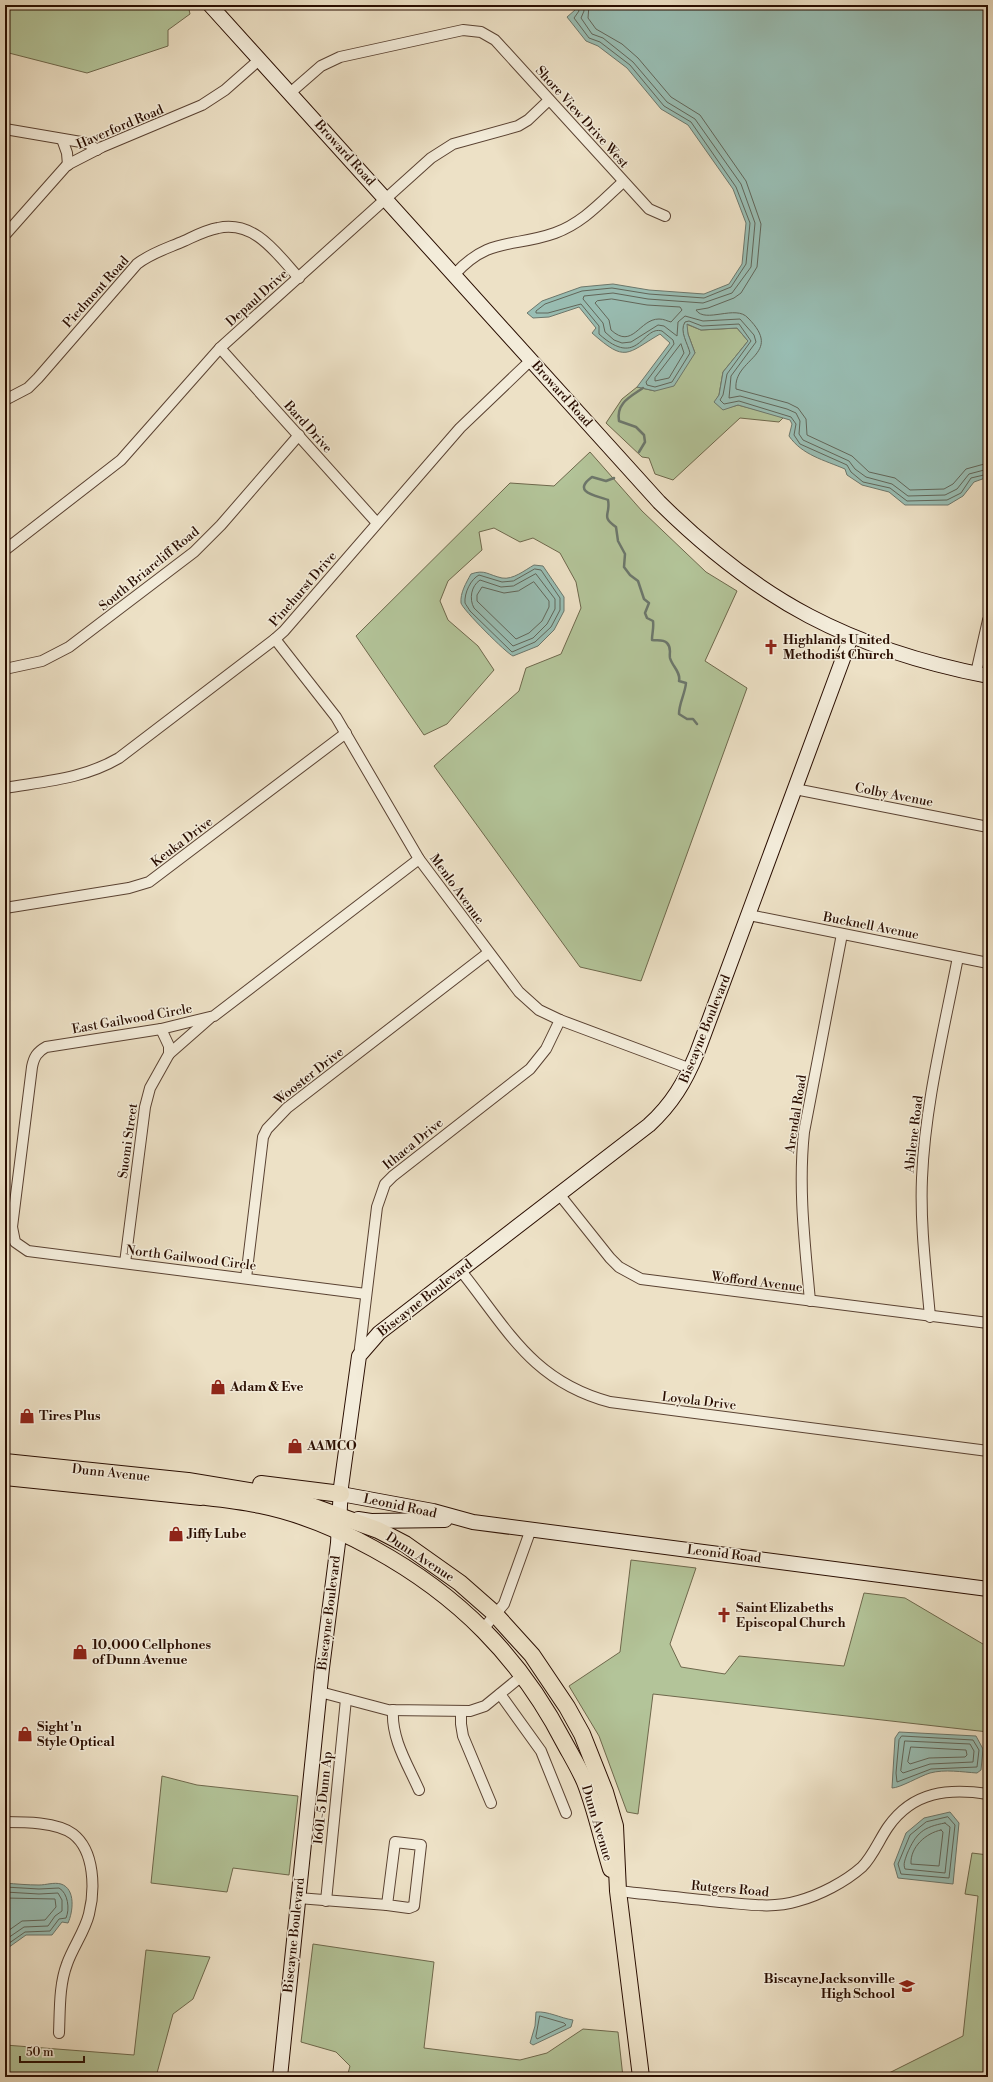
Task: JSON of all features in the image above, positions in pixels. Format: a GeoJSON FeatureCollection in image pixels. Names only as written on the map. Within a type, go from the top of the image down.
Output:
{"type":"FeatureCollection","features":[{"type":"Feature","properties":{"kind":"main road","name":"Dunn Avenue"},"geometry":{"type":"LineString","coordinates":[[6,1467],[188,1481],[268,1494],[306,1504],[339,1523],[432,1585],[483,1629],[523,1675],[557,1729],[585,1782],[618,1892]]}},
{"type":"Feature","properties":{"kind":"main road","name":"Dunn Avenue"},"geometry":{"type":"LineString","coordinates":[[6,1467],[125,1489],[259,1504],[314,1520],[378,1530],[405,1544],[460,1583],[495,1615],[532,1655],[574,1720],[594,1762],[615,1826],[618,1892],[641,2077]]}},
{"type":"Feature","properties":{"kind":"main road"},"geometry":{"type":"LineString","coordinates":[[188,1481],[204,1479],[341,1494]]}},
{"type":"Feature","properties":{"kind":"street","name":"Broward Road"},"geometry":{"type":"LineString","coordinates":[[210,5],[659,502],[707,547],[766,592],[815,620],[851,637],[922,662],[982,675]]}},
{"type":"Feature","properties":{"kind":"street","name":"Shore View Drive West"},"geometry":{"type":"LineString","coordinates":[[290,93],[321,66],[340,57],[463,30],[481,32],[495,40],[649,209],[665,216]]}},
{"type":"Feature","properties":{"kind":"street","name":"Haverford Road"},"geometry":{"type":"LineString","coordinates":[[5,235],[68,165],[97,150],[202,105],[225,90],[260,60]]}},
{"type":"Feature","properties":{"kind":"street","name":"Depaul Drive"},"geometry":{"type":"LineString","coordinates":[[5,550],[121,460],[220,348],[442,150],[464,140],[518,126],[528,120],[549,100]]}},
{"type":"Feature","properties":{"kind":"street"},"geometry":{"type":"LineString","coordinates":[[5,129],[89,144],[97,150]]}},
{"type":"Feature","properties":{"kind":"street"},"geometry":{"type":"LineString","coordinates":[[62,139],[67,153],[68,165]]}},
{"type":"Feature","properties":{"kind":"street"},"geometry":{"type":"LineString","coordinates":[[454,275],[470,259],[496,245],[555,233],[571,226],[584,218],[623,182]]}},
{"type":"Feature","properties":{"kind":"street","name":"Piedmont Road"},"geometry":{"type":"LineString","coordinates":[[5,400],[28,388],[137,264],[152,254],[211,230],[234,226],[251,231],[266,241],[299,278]]}},
{"type":"Feature","properties":{"kind":"street","name":"Bard Drive"},"geometry":{"type":"LineString","coordinates":[[220,348],[377,523]]}},
{"type":"Feature","properties":{"kind":"street","name":"Pinehurst Drive"},"geometry":{"type":"LineString","coordinates":[[5,788],[76,776],[106,765],[119,758],[275,639],[284,631],[460,428],[531,360]]}},
{"type":"Feature","properties":{"kind":"street","name":"South Briarcliff Road"},"geometry":{"type":"LineString","coordinates":[[5,669],[42,661],[71,646],[194,552],[299,435]]}},
{"type":"Feature","properties":{"kind":"street"},"geometry":{"type":"LineString","coordinates":[[982,675],[988,620]]}},
{"type":"Feature","properties":{"kind":"street","name":"Biscayne Boulevard"},"geometry":{"type":"LineString","coordinates":[[280,2077],[341,1494],[359,1356],[379,1333],[461,1271],[661,1114],[679,1092],[691,1068],[749,915],[851,637]]}},
{"type":"Feature","properties":{"kind":"street","name":"Menlo Avenue"},"geometry":{"type":"LineString","coordinates":[[275,639],[346,732],[419,859],[488,953],[529,1003],[560,1020],[691,1068]]}},
{"type":"Feature","properties":{"kind":"street","name":"Keuka Drive"},"geometry":{"type":"LineString","coordinates":[[5,908],[129,888],[149,882],[346,732]]}},
{"type":"Feature","properties":{"kind":"street","name":"Colby Avenue"},"geometry":{"type":"LineString","coordinates":[[795,789],[988,827]]}},
{"type":"Feature","properties":{"kind":"street","name":"East Gailwood Circle"},"geometry":{"type":"LineString","coordinates":[[15,1242],[12,1226],[32,1067],[36,1055],[46,1047],[160,1029],[214,1016],[419,859]]}},
{"type":"Feature","properties":{"kind":"street","name":"Bucknell Avenue"},"geometry":{"type":"LineString","coordinates":[[749,915],[988,962]]}},
{"type":"Feature","properties":{"kind":"street","name":"Arendal Road"},"geometry":{"type":"LineString","coordinates":[[810,1301],[802,1208],[801,1156],[804,1132],[842,934]]}},
{"type":"Feature","properties":{"kind":"street","name":"Wooster Drive"},"geometry":{"type":"LineString","coordinates":[[246,1278],[263,1138],[267,1129],[287,1108],[488,953]]}},
{"type":"Feature","properties":{"kind":"street","name":"Abilene Road"},"geometry":{"type":"LineString","coordinates":[[930,1317],[922,1222],[922,1169],[929,1114],[958,957]]}},
{"type":"Feature","properties":{"kind":"street"},"geometry":{"type":"LineString","coordinates":[[169,1054],[214,1016]]}},
{"type":"Feature","properties":{"kind":"street","name":"Ithaca Drive"},"geometry":{"type":"LineString","coordinates":[[359,1356],[377,1207],[385,1184],[416,1157],[530,1069],[551,1040],[560,1020]]}},
{"type":"Feature","properties":{"kind":"street"},"geometry":{"type":"LineString","coordinates":[[160,1029],[169,1046],[169,1054]]}},
{"type":"Feature","properties":{"kind":"street","name":"Suomi Street"},"geometry":{"type":"LineString","coordinates":[[125,1263],[145,1107],[150,1088],[169,1054]]}},
{"type":"Feature","properties":{"kind":"street","name":"Wofford Avenue"},"geometry":{"type":"LineString","coordinates":[[559,1194],[610,1258],[619,1267],[641,1279],[930,1317],[988,1323]]}},
{"type":"Feature","properties":{"kind":"street","name":"North Gailwood Circle"},"geometry":{"type":"LineString","coordinates":[[15,1242],[28,1251],[366,1294]]}},
{"type":"Feature","properties":{"kind":"street","name":"Loyola Drive"},"geometry":{"type":"LineString","coordinates":[[461,1271],[533,1362],[558,1381],[596,1398],[610,1402],[988,1451]]}},
{"type":"Feature","properties":{"kind":"street"},"geometry":{"type":"LineString","coordinates":[[125,1489],[132,1486],[153,1485],[160,1482],[162,1479]]}},
{"type":"Feature","properties":{"kind":"street","name":"Leonid Road"},"geometry":{"type":"LineString","coordinates":[[341,1494],[433,1511],[460,1520]]}},
{"type":"Feature","properties":{"kind":"street","name":"Leonid Road"},"geometry":{"type":"LineString","coordinates":[[339,1523],[371,1521],[460,1520],[988,1588]]}},
{"type":"Feature","properties":{"kind":"street"},"geometry":{"type":"LineString","coordinates":[[483,1629],[504,1604],[531,1529]]}},
{"type":"Feature","properties":{"kind":"street"},"geometry":{"type":"LineString","coordinates":[[320,1692],[379,1708],[393,1710],[461,1711],[480,1709],[523,1675]]}},
{"type":"Feature","properties":{"kind":"street"},"geometry":{"type":"LineString","coordinates":[[500,1694],[541,1751],[566,1813]]}},
{"type":"Feature","properties":{"kind":"street","name":"1601-5 Dunn Ap"},"geometry":{"type":"LineString","coordinates":[[326,1901],[346,1699]]}},
{"type":"Feature","properties":{"kind":"street"},"geometry":{"type":"LineString","coordinates":[[393,1710],[393,1728],[396,1738],[419,1790]]}},
{"type":"Feature","properties":{"kind":"street"},"geometry":{"type":"LineString","coordinates":[[461,1711],[463,1736],[491,1803]]}},
{"type":"Feature","properties":{"kind":"street"},"geometry":{"type":"LineString","coordinates":[[557,1729],[574,1720]]}},
{"type":"Feature","properties":{"kind":"street","name":"Rutgers Road"},"geometry":{"type":"LineString","coordinates":[[618,1892],[759,1906],[785,1904],[799,1901],[835,1885],[862,1866],[889,1825],[910,1805],[923,1798],[950,1791],[988,1794]]}},
{"type":"Feature","properties":{"kind":"street"},"geometry":{"type":"LineString","coordinates":[[5,1822],[39,1823],[62,1829],[73,1834],[81,1843],[88,1857],[92,1883],[89,1914],[67,1964],[63,1983],[59,2033]]}},
{"type":"Feature","properties":{"kind":"street"},"geometry":{"type":"LineString","coordinates":[[298,1898],[409,1908],[414,1906],[421,1845],[395,1842],[387,1905]]}},
{"type":"Feature","properties":{"kind":"green space"},"geometry":{"type":"Polygon","coordinates":[[[5,5],[188,5],[190,14],[168,30],[168,46],[87,73],[5,52],[5,5]]]}},
{"type":"Feature","properties":{"kind":"green space"},"geometry":{"type":"Polygon","coordinates":[[[686,324],[701,330],[737,328],[748,341],[723,372],[719,395],[715,402],[723,409],[738,405],[784,417],[779,422],[740,418],[673,480],[655,474],[649,458],[642,457],[606,423],[622,399],[637,387],[655,391],[695,353],[686,324]]]}},
{"type":"Feature","properties":{"kind":"green space"},"geometry":{"type":"Polygon","coordinates":[[[590,452],[642,511],[706,572],[737,591],[705,661],[747,688],[641,981],[580,967],[434,766],[519,691],[526,668],[561,654],[581,608],[576,582],[560,553],[533,538],[520,542],[494,528],[479,532],[482,550],[448,581],[440,601],[448,620],[478,646],[494,670],[447,724],[424,735],[356,636],[510,483],[554,486],[590,452]]]}},
{"type":"Feature","properties":{"kind":"green space"},"geometry":{"type":"Polygon","coordinates":[[[631,1560],[696,1568],[670,1644],[681,1667],[725,1674],[739,1656],[844,1666],[864,1593],[905,1598],[988,1647],[988,1732],[653,1694],[638,1814],[627,1812],[599,1736],[569,1686],[620,1652],[631,1560]]]}},
{"type":"Feature","properties":{"kind":"green space"},"geometry":{"type":"Polygon","coordinates":[[[162,1776],[197,1785],[298,1796],[289,1875],[233,1868],[227,1892],[151,1883],[162,1776]]]}},
{"type":"Feature","properties":{"kind":"green space"},"geometry":{"type":"Polygon","coordinates":[[[972,1853],[988,1855],[988,2077],[881,2077],[963,2036],[978,1896],[965,1894],[972,1853]]]}},
{"type":"Feature","properties":{"kind":"green space"},"geometry":{"type":"Polygon","coordinates":[[[313,1944],[434,1962],[424,2048],[520,2060],[547,2053],[583,2029],[618,2032],[623,2077],[347,2077],[350,2066],[336,2052],[301,2042],[313,1944]]]}},
{"type":"Feature","properties":{"kind":"green space"},"geometry":{"type":"Polygon","coordinates":[[[146,1950],[210,1957],[193,1999],[173,2014],[157,2073],[146,2077],[5,2077],[5,2045],[134,2055],[146,1950]]]}},
{"type":"Feature","properties":{"kind":"water"},"geometry":{"type":"Polygon","coordinates":[[[572,5],[988,5],[988,477],[974,482],[963,496],[948,505],[905,505],[889,492],[862,485],[847,475],[845,469],[814,456],[800,448],[789,436],[792,424],[790,420],[738,405],[723,410],[714,402],[719,395],[723,372],[748,341],[737,328],[701,330],[687,324],[688,334],[695,353],[674,386],[655,391],[637,387],[670,343],[660,334],[633,350],[619,352],[612,349],[592,333],[596,328],[579,307],[549,317],[533,318],[527,313],[542,301],[581,287],[613,284],[649,290],[704,294],[729,284],[742,264],[746,223],[733,189],[688,125],[661,109],[627,68],[598,46],[586,41],[567,17],[575,10],[572,5]]]}},
{"type":"Feature","properties":{"kind":"water"},"geometry":{"type":"Polygon","coordinates":[[[534,565],[543,566],[564,597],[564,611],[554,630],[538,646],[513,656],[494,640],[469,614],[461,603],[461,596],[471,574],[483,572],[497,577],[510,578],[534,565]]]}},
{"type":"Feature","properties":{"kind":"water"},"geometry":{"type":"Polygon","coordinates":[[[899,1732],[976,1736],[983,1749],[981,1770],[977,1773],[942,1771],[930,1773],[892,1788],[895,1738],[899,1732]]]}},
{"type":"Feature","properties":{"kind":"water"},"geometry":{"type":"Polygon","coordinates":[[[950,1812],[959,1823],[953,1884],[898,1878],[894,1864],[906,1833],[924,1818],[950,1812]]]}},
{"type":"Feature","properties":{"kind":"water"},"geometry":{"type":"Polygon","coordinates":[[[5,1883],[39,1885],[58,1883],[66,1887],[72,1901],[68,1923],[62,1922],[52,1935],[26,1935],[5,1950],[5,1883]]]}},
{"type":"Feature","properties":{"kind":"water"},"geometry":{"type":"Polygon","coordinates":[[[536,2012],[573,2020],[571,2027],[533,2045],[530,2043],[535,2026],[536,2012]]]}},
{"type":"Feature","properties":{"kind":"waterway"},"geometry":{"type":"LineString","coordinates":[[639,452],[645,442],[644,435],[636,427],[619,421],[619,415],[625,401],[643,388]]}},
{"type":"Feature","properties":{"kind":"waterway"},"geometry":{"type":"LineString","coordinates":[[614,478],[606,481],[592,477],[586,482],[584,487],[588,493],[608,500],[609,505],[607,518],[616,527],[618,541],[625,554],[624,567],[630,575],[638,581],[644,599],[649,603],[645,613],[647,618],[653,621],[652,640],[664,641],[669,645],[670,658],[678,672],[679,681],[686,683],[679,714],[687,719],[693,719],[697,724]]}},
{"type":"Feature","properties":{"kind":"place","name":"Highlands United Methodist Church"},"geometry":{"type":"Point","coordinates":[771,647]}},
{"type":"Feature","properties":{"kind":"place","name":"Adam & Eve"},"geometry":{"type":"Point","coordinates":[218,1387]}},
{"type":"Feature","properties":{"kind":"place","name":"Tires Plus"},"geometry":{"type":"Point","coordinates":[27,1416]}},
{"type":"Feature","properties":{"kind":"place","name":"AAMCO"},"geometry":{"type":"Point","coordinates":[295,1446]}},
{"type":"Feature","properties":{"kind":"place","name":"Jiffy Lube"},"geometry":{"type":"Point","coordinates":[176,1534]}},
{"type":"Feature","properties":{"kind":"place","name":"Saint Elizabeths Episcopal Church"},"geometry":{"type":"Point","coordinates":[724,1615]}},
{"type":"Feature","properties":{"kind":"place","name":"10,000 Cellphones of Dunn Avenue"},"geometry":{"type":"Point","coordinates":[80,1652]}},
{"type":"Feature","properties":{"kind":"place","name":"Sight 'n Style Optical"},"geometry":{"type":"Point","coordinates":[25,1734]}},
{"type":"Feature","properties":{"kind":"place","name":"Biscayne Jacksonville High School"},"geometry":{"type":"Point","coordinates":[907,1986]}}]}
